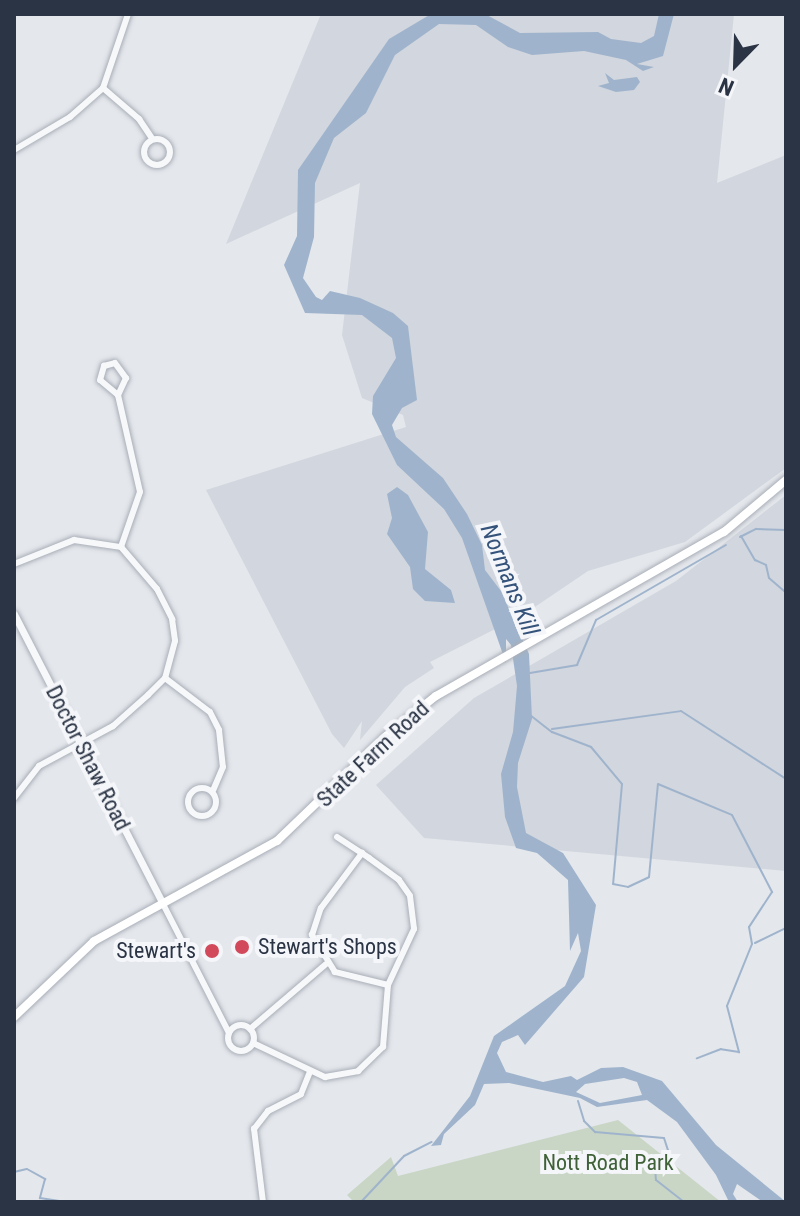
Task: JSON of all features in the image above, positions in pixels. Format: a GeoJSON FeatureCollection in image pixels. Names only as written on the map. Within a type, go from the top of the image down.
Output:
{"type":"FeatureCollection","features":[{"type":"Feature","properties":{"kind":"main road","name":"State Farm Road"},"geometry":{"type":"LineString","coordinates":[[14,1017],[73,955],[162,902],[277,841],[414,712],[724,532],[786,480]]}},
{"type":"Feature","properties":{"kind":"street"},"geometry":{"type":"LineString","coordinates":[[15,147],[70,117],[103,88],[128,14]]}},
{"type":"Feature","properties":{"kind":"street"},"geometry":{"type":"LineString","coordinates":[[103,88],[139,119],[151,137],[169,148],[165,164],[146,159],[151,137]]}},
{"type":"Feature","properties":{"kind":"street"},"geometry":{"type":"LineString","coordinates":[[118,395],[100,380],[111,363],[125,370],[118,395],[140,492],[121,547]]}},
{"type":"Feature","properties":{"kind":"street"},"geometry":{"type":"LineString","coordinates":[[14,564],[74,540],[121,547],[143,568],[172,619],[175,641],[165,678],[113,726],[39,766],[14,798]]}},
{"type":"Feature","properties":{"kind":"street","name":"Doctor Shaw Road"},"geometry":{"type":"LineString","coordinates":[[14,614],[162,902]]}},
{"type":"Feature","properties":{"kind":"street"},"geometry":{"type":"LineString","coordinates":[[165,678],[210,712],[219,730],[223,767],[213,790],[215,803],[209,814],[192,813],[191,794],[213,790]]}},
{"type":"Feature","properties":{"kind":"street"},"geometry":{"type":"LineString","coordinates":[[162,902],[236,1050],[253,1043],[310,1072],[341,1076],[374,1059],[387,1028],[388,985],[408,949],[415,914],[399,880],[337,837]]}},
{"type":"Feature","properties":{"kind":"street"},"geometry":{"type":"LineString","coordinates":[[362,853],[314,922],[312,935],[326,964],[346,978],[388,985]]}},
{"type":"Feature","properties":{"kind":"street"},"geometry":{"type":"LineString","coordinates":[[250,1029],[326,964]]}},
{"type":"Feature","properties":{"kind":"street"},"geometry":{"type":"LineString","coordinates":[[229,1033],[239,1026],[250,1029]]}},
{"type":"Feature","properties":{"kind":"street"},"geometry":{"type":"LineString","coordinates":[[250,1029],[253,1043]]}},
{"type":"Feature","properties":{"kind":"street"},"geometry":{"type":"LineString","coordinates":[[263,1202],[254,1129],[268,1111],[301,1094],[310,1072]]}},
{"type":"Feature","properties":{"kind":"shaded area"},"geometry":{"type":"Polygon","coordinates":[[[321,14],[734,14],[717,183],[786,155],[786,468],[685,542],[588,571],[523,615],[430,662],[434,668],[405,687],[360,740],[362,721],[344,748],[332,734],[206,490],[406,427],[403,415],[362,398],[342,335],[360,183],[226,244],[321,14]]]}},
{"type":"Feature","properties":{"kind":"shaded area"},"geometry":{"type":"Polygon","coordinates":[[[786,495],[786,871],[424,838],[376,785],[474,698],[676,581],[786,495]]]}},
{"type":"Feature","properties":{"kind":"green space","name":"Nott Road Park"},"geometry":{"type":"Polygon","coordinates":[[[618,1120],[721,1202],[354,1202],[347,1195],[391,1157],[398,1176],[618,1120]]]}},
{"type":"Feature","properties":{"kind":"water"},"geometry":{"type":"Polygon","coordinates":[[[431,14],[485,14],[520,33],[598,32],[611,39],[641,43],[654,36],[659,14],[674,14],[663,56],[637,64],[654,67],[643,71],[626,60],[584,51],[532,55],[508,47],[476,25],[439,24],[395,55],[366,113],[334,138],[315,183],[314,237],[303,278],[316,297],[322,300],[330,291],[360,298],[393,313],[408,326],[417,400],[402,408],[392,425],[396,437],[443,478],[467,514],[482,545],[485,570],[501,591],[529,654],[532,719],[518,763],[517,787],[526,833],[563,853],[596,905],[584,977],[525,1045],[518,1035],[502,1042],[497,1053],[506,1072],[543,1082],[571,1076],[577,1080],[601,1068],[623,1067],[662,1081],[716,1145],[786,1202],[763,1202],[737,1184],[733,1194],[738,1202],[729,1202],[716,1175],[677,1122],[647,1100],[597,1107],[580,1098],[509,1083],[484,1084],[475,1105],[444,1134],[441,1145],[431,1146],[470,1096],[494,1036],[565,986],[581,951],[578,933],[570,951],[568,880],[537,853],[516,848],[505,817],[501,774],[513,732],[517,686],[511,645],[506,639],[506,663],[462,538],[444,509],[397,465],[372,414],[373,396],[396,358],[392,338],[362,315],[305,313],[284,265],[297,236],[298,170],[389,39],[431,14]],[[624,1078],[585,1084],[576,1092],[600,1103],[642,1095],[637,1082],[624,1078]]]}},
{"type":"Feature","properties":{"kind":"water"},"geometry":{"type":"Polygon","coordinates":[[[605,73],[614,80],[637,77],[640,82],[634,90],[616,92],[598,86],[609,83],[605,73]]]}},
{"type":"Feature","properties":{"kind":"water"},"geometry":{"type":"Polygon","coordinates":[[[397,487],[408,495],[428,532],[425,569],[451,590],[455,603],[425,601],[413,589],[410,567],[387,534],[392,518],[387,494],[397,487]]]}},
{"type":"Feature","properties":{"kind":"waterway"},"geometry":{"type":"LineString","coordinates":[[740,537],[756,529],[786,530]]}},
{"type":"Feature","properties":{"kind":"waterway"},"geometry":{"type":"LineString","coordinates":[[741,536],[755,560],[766,565],[769,578],[786,593]]}},
{"type":"Feature","properties":{"kind":"waterway"},"geometry":{"type":"LineString","coordinates":[[530,673],[577,665],[596,620],[726,545]]}},
{"type":"Feature","properties":{"kind":"waterway"},"geometry":{"type":"LineString","coordinates":[[552,729],[681,711],[786,779]]}},
{"type":"Feature","properties":{"kind":"waterway"},"geometry":{"type":"LineString","coordinates":[[530,715],[552,732],[591,747],[622,784],[613,884],[628,887],[649,877],[658,784],[732,815],[772,892],[749,927],[752,944],[727,1006],[739,1052],[721,1049],[697,1058]]}},
{"type":"Feature","properties":{"kind":"waterway"},"geometry":{"type":"LineString","coordinates":[[755,943],[786,928]]}},
{"type":"Feature","properties":{"kind":"waterway"},"geometry":{"type":"LineString","coordinates":[[578,1101],[584,1121],[595,1132],[664,1138],[668,1150],[655,1167],[656,1180],[684,1202]]}},
{"type":"Feature","properties":{"kind":"waterway"},"geometry":{"type":"LineString","coordinates":[[361,1202],[404,1156],[432,1142]]}},
{"type":"Feature","properties":{"kind":"waterway"},"geometry":{"type":"LineString","coordinates":[[14,1172],[27,1169],[45,1179],[40,1198],[66,1202]]}},
{"type":"Feature","properties":{"kind":"place","name":"Stewart's Shops"},"geometry":{"type":"Point","coordinates":[242,947]}},
{"type":"Feature","properties":{"kind":"place","name":"Stewart's"},"geometry":{"type":"Point","coordinates":[212,951]}},
{"type":"Feature","properties":{"kind":"water label","name":"Normans Kill"},"geometry":{"type":"Point","coordinates":[509,580]}}]}
